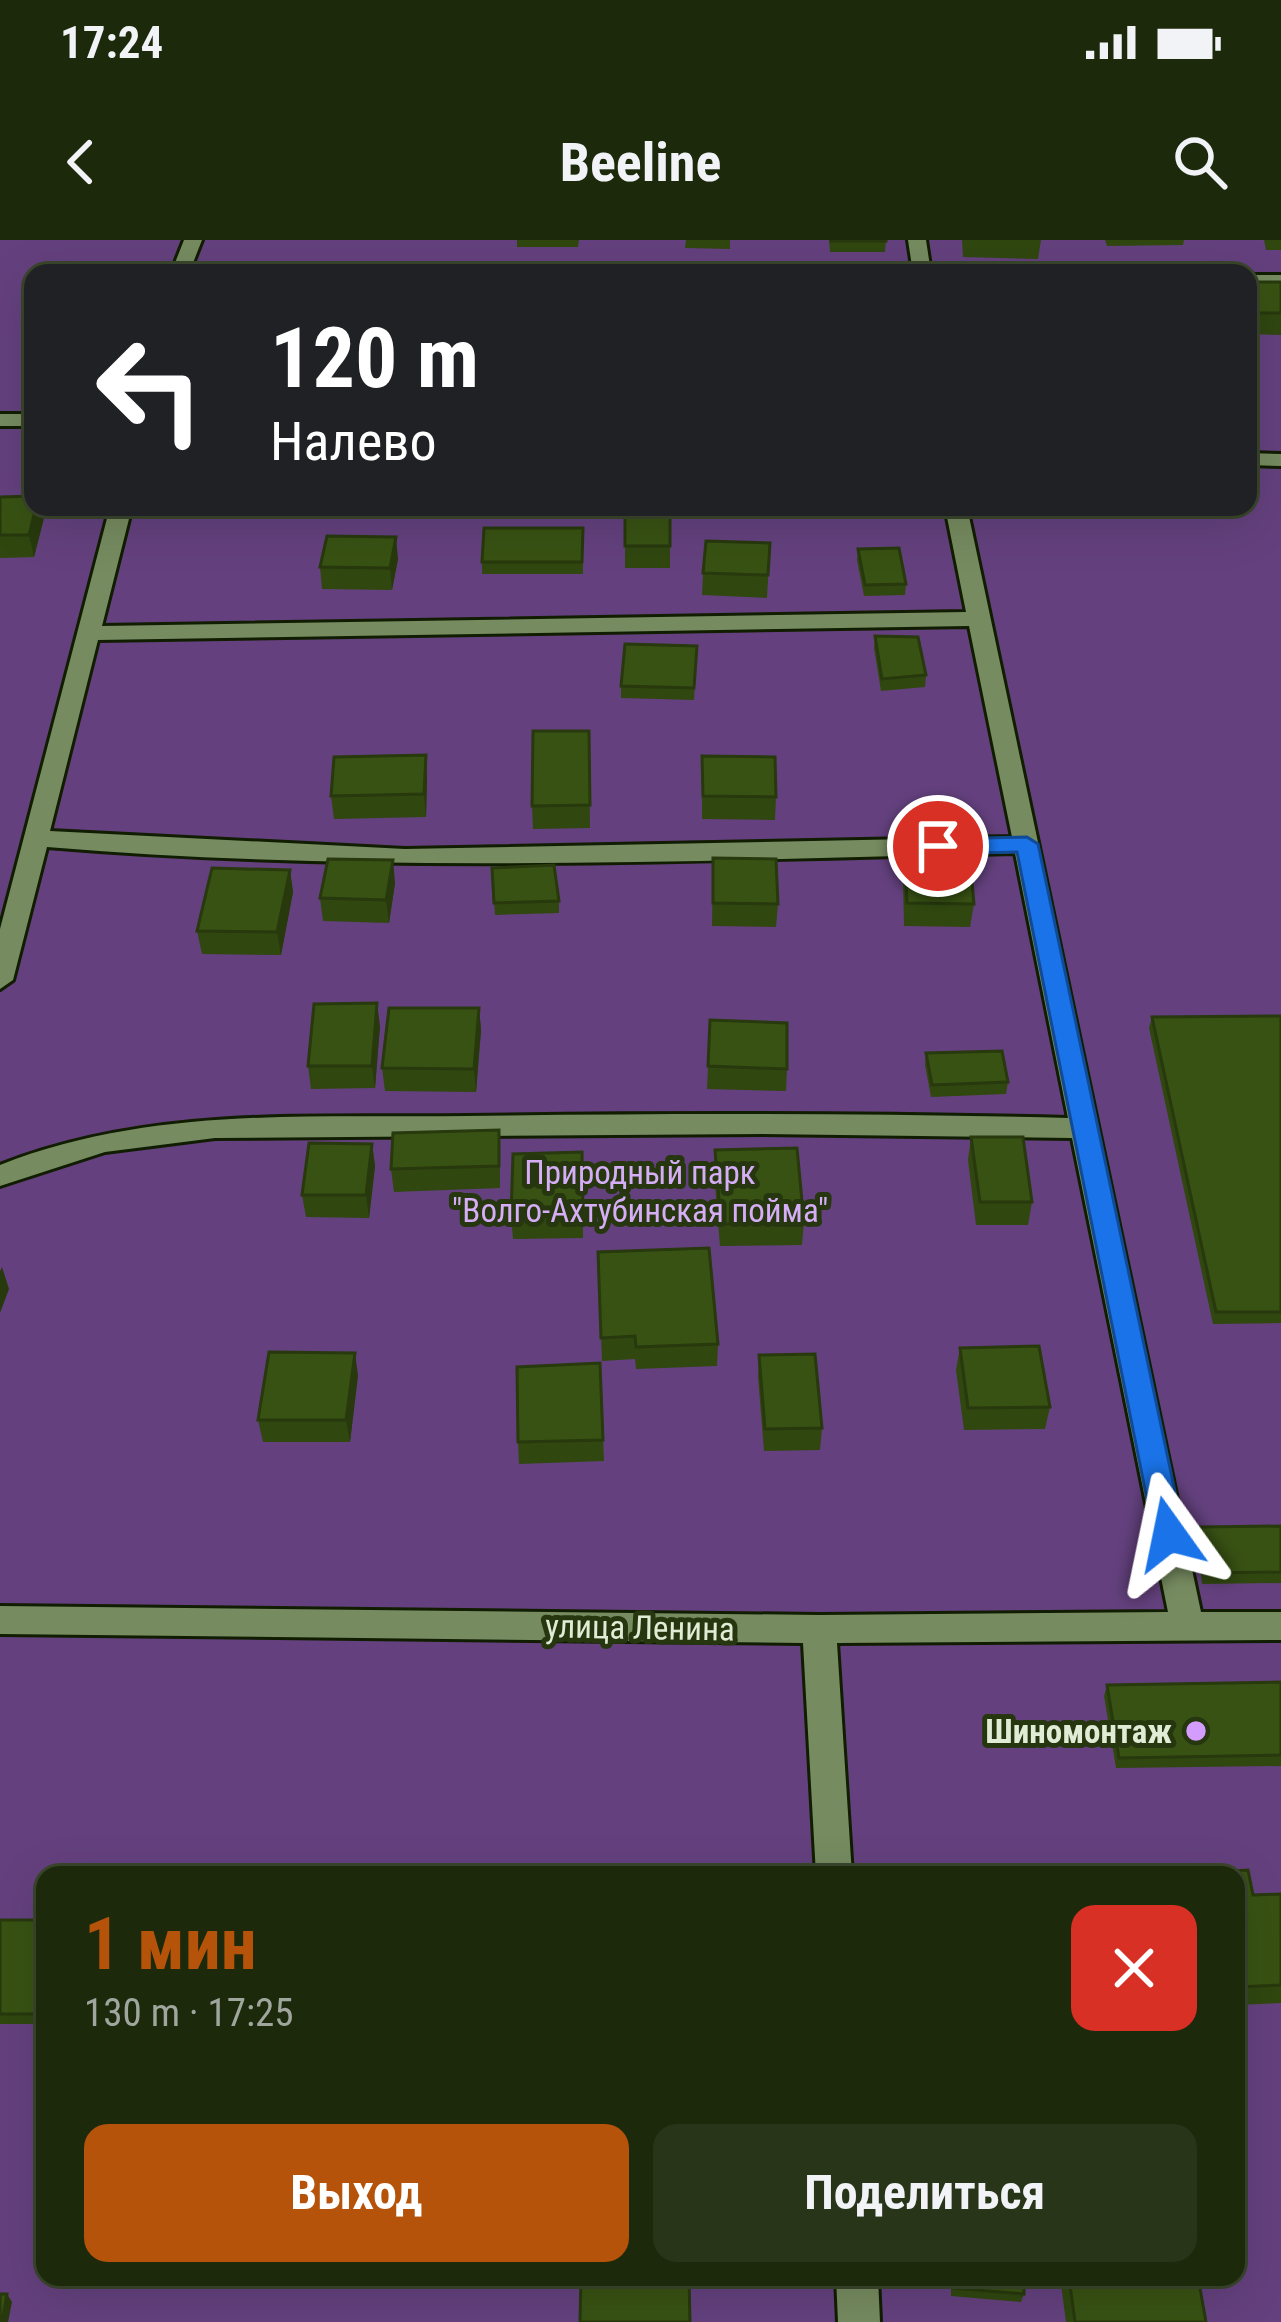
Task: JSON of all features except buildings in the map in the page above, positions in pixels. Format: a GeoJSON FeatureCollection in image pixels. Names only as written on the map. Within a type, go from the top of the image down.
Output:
{"type":"FeatureCollection","features":[{"type":"Feature","properties":{"kind":"street"},"geometry":{"type":"LineString","coordinates":[[0,980],[119,516]]}},
{"type":"Feature","properties":{"kind":"street"},"geometry":{"type":"LineString","coordinates":[[958,516],[1187,1625]]}},
{"type":"Feature","properties":{"kind":"street"},"geometry":{"type":"LineString","coordinates":[[90,633],[980,620]]}},
{"type":"Feature","properties":{"kind":"street"},"geometry":{"type":"LineString","coordinates":[[34,838],[182,854],[539,854],[1027,844]]}},
{"type":"Feature","properties":{"kind":"street"},"geometry":{"type":"LineString","coordinates":[[0,1176],[42,1156],[151,1131],[789,1120],[1085,1128]]}},
{"type":"Feature","properties":{"kind":"street","name":"улица Ленина"},"geometry":{"type":"LineString","coordinates":[[0,1620],[819,1629],[1281,1626]]}},
{"type":"Feature","properties":{"kind":"street"},"geometry":{"type":"LineString","coordinates":[[819,1629],[832,1866]]}},
{"type":"Feature","properties":{"kind":"street"},"geometry":{"type":"LineString","coordinates":[[857,2286],[859,2322]]}},
{"type":"Feature","properties":{"kind":"green space","name":"Природный парк \"Волго-Ахтубинская пойма\""},"geometry":{"type":"Polygon","coordinates":[[[0,240],[1281,240],[1281,2322],[0,2322],[0,240]]]}},
{"type":"Feature","properties":{"kind":"place","name":"Шиномонтаж"},"geometry":{"type":"Point","coordinates":[1196,1731]}},
{"type":"Feature","properties":{"kind":"route"},"geometry":{"type":"LineString","coordinates":[[938,846],[1027,844],[1169,1534]]}}]}
